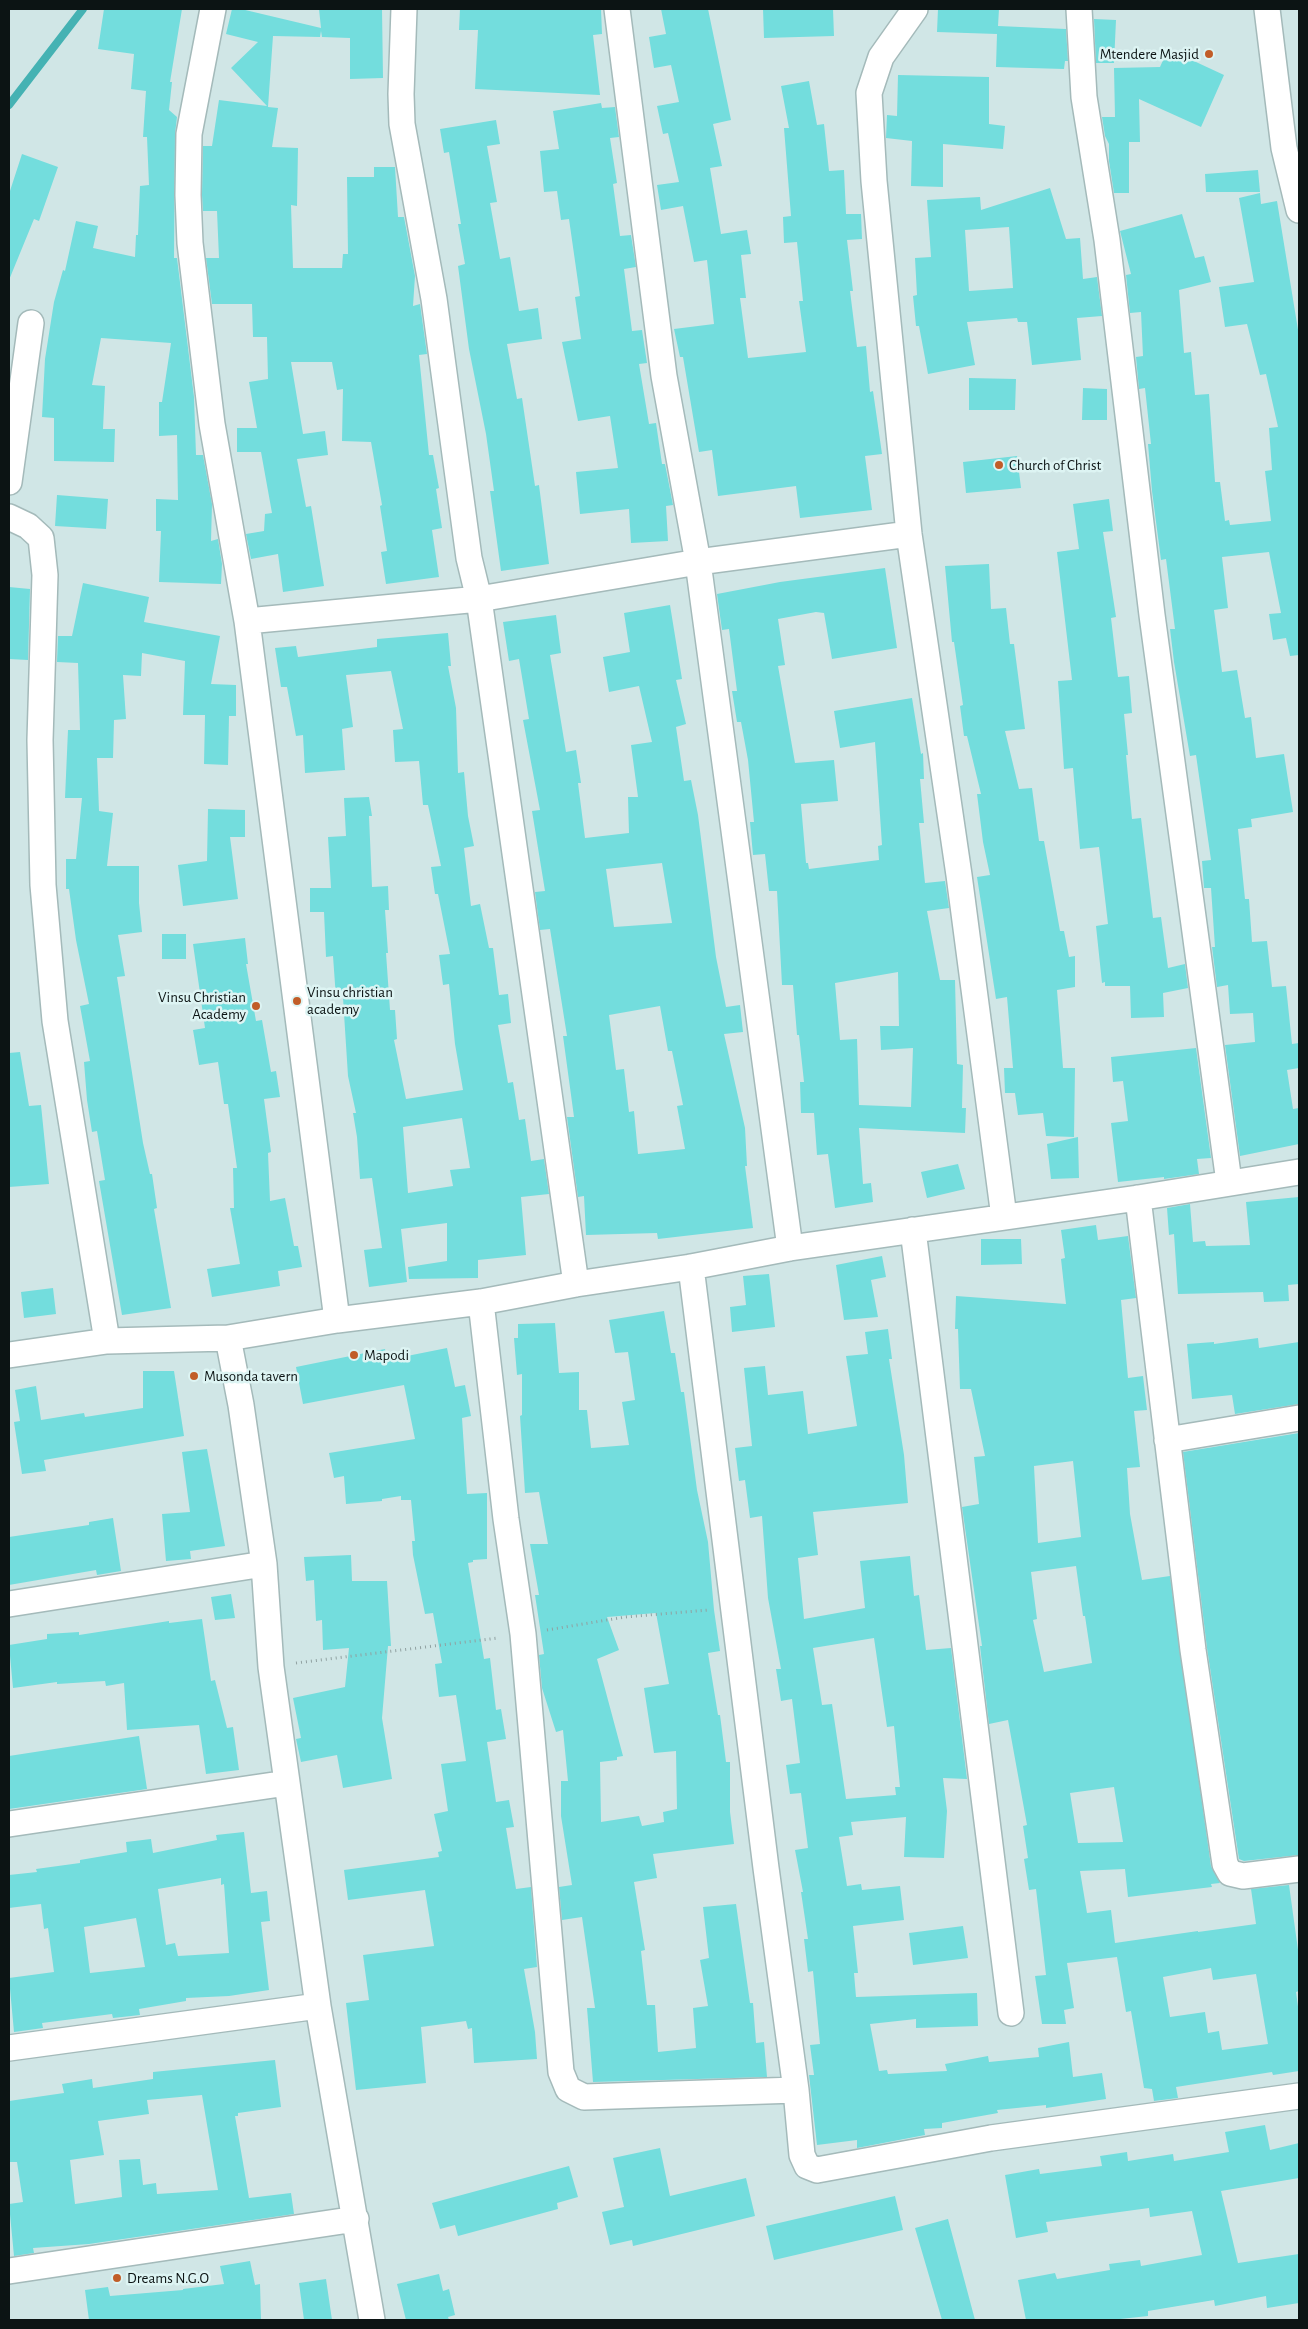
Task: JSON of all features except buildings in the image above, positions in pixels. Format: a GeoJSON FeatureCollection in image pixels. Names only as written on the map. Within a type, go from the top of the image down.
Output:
{"type":"FeatureCollection","features":[{"type":"Feature","properties":{"kind":"street"},"geometry":{"type":"LineString","coordinates":[[212,9],[190,134],[188,195],[190,243],[212,424],[247,622],[337,1320]]}},
{"type":"Feature","properties":{"kind":"street"},"geometry":{"type":"LineString","coordinates":[[404,9],[402,124],[434,299],[469,558],[479,599],[576,1284]]}},
{"type":"Feature","properties":{"kind":"street"},"geometry":{"type":"LineString","coordinates":[[616,9],[664,376],[698,562],[790,1248]]}},
{"type":"Feature","properties":{"kind":"street"},"geometry":{"type":"LineString","coordinates":[[915,9],[881,57],[869,93],[874,181],[909,534],[960,875],[1004,1217]]}},
{"type":"Feature","properties":{"kind":"street"},"geometry":{"type":"LineString","coordinates":[[1079,9],[1084,97],[1107,240],[1152,615],[1229,1182]]}},
{"type":"Feature","properties":{"kind":"street"},"geometry":{"type":"LineString","coordinates":[[1267,9],[1284,148],[1299,210]]}},
{"type":"Feature","properties":{"kind":"street"},"geometry":{"type":"LineString","coordinates":[[9,482],[31,323]]}},
{"type":"Feature","properties":{"kind":"street"},"geometry":{"type":"LineString","coordinates":[[9,517],[28,526],[41,538],[45,576],[40,740],[43,885],[55,1021],[107,1341]]}},
{"type":"Feature","properties":{"kind":"street"},"geometry":{"type":"LineString","coordinates":[[247,622],[479,599],[698,562],[909,534]]}},
{"type":"Feature","properties":{"kind":"street"},"geometry":{"type":"LineString","coordinates":[[9,1355],[107,1341],[228,1338],[337,1320],[481,1302],[576,1284],[692,1267],[790,1248],[1138,1198],[1299,1172]]}},
{"type":"Feature","properties":{"kind":"street"},"geometry":{"type":"LineString","coordinates":[[1138,1198],[1193,1650],[1225,1864],[1230,1873],[1243,1876],[1299,1869]]}},
{"type":"Feature","properties":{"kind":"street"},"geometry":{"type":"LineString","coordinates":[[913,1230],[1011,2013]]}},
{"type":"Feature","properties":{"kind":"street"},"geometry":{"type":"LineString","coordinates":[[692,1267],[764,1859],[796,2090],[802,2155],[807,2166],[817,2170],[991,2138],[1299,2096]]}},
{"type":"Feature","properties":{"kind":"street"},"geometry":{"type":"LineString","coordinates":[[481,1302],[506,1518],[523,1634],[561,2072],[568,2089],[584,2097],[796,2090]]}},
{"type":"Feature","properties":{"kind":"street"},"geometry":{"type":"LineString","coordinates":[[228,1338],[241,1405],[264,1564],[271,1666],[318,2006],[372,2320]]}},
{"type":"Feature","properties":{"kind":"street"},"geometry":{"type":"LineString","coordinates":[[1167,1440],[1299,1418]]}},
{"type":"Feature","properties":{"kind":"street"},"geometry":{"type":"LineString","coordinates":[[9,1604],[264,1564]]}},
{"type":"Feature","properties":{"kind":"street"},"geometry":{"type":"LineString","coordinates":[[9,1824],[287,1783]]}},
{"type":"Feature","properties":{"kind":"street"},"geometry":{"type":"LineString","coordinates":[[9,2048],[318,2006]]}},
{"type":"Feature","properties":{"kind":"street"},"geometry":{"type":"LineString","coordinates":[[9,2271],[356,2219]]}},
{"type":"Feature","properties":{"kind":"waterway"},"geometry":{"type":"LineString","coordinates":[[9,105],[83,9]]}},
{"type":"Feature","properties":{"kind":"place","name":"Mtendere Masjid"},"geometry":{"type":"Point","coordinates":[1209,54]}},
{"type":"Feature","properties":{"kind":"place","name":"Church of Christ"},"geometry":{"type":"Point","coordinates":[999,465]}},
{"type":"Feature","properties":{"kind":"place","name":"Vinsu christian academy"},"geometry":{"type":"Point","coordinates":[297,1001]}},
{"type":"Feature","properties":{"kind":"place","name":"Vinsu Christian Academy"},"geometry":{"type":"Point","coordinates":[256,1006]}},
{"type":"Feature","properties":{"kind":"place","name":"Mapodi"},"geometry":{"type":"Point","coordinates":[354,1355]}},
{"type":"Feature","properties":{"kind":"place","name":"Musonda tavern"},"geometry":{"type":"Point","coordinates":[194,1376]}},
{"type":"Feature","properties":{"kind":"place","name":"Dreams N.G.O"},"geometry":{"type":"Point","coordinates":[117,2278]}}]}
